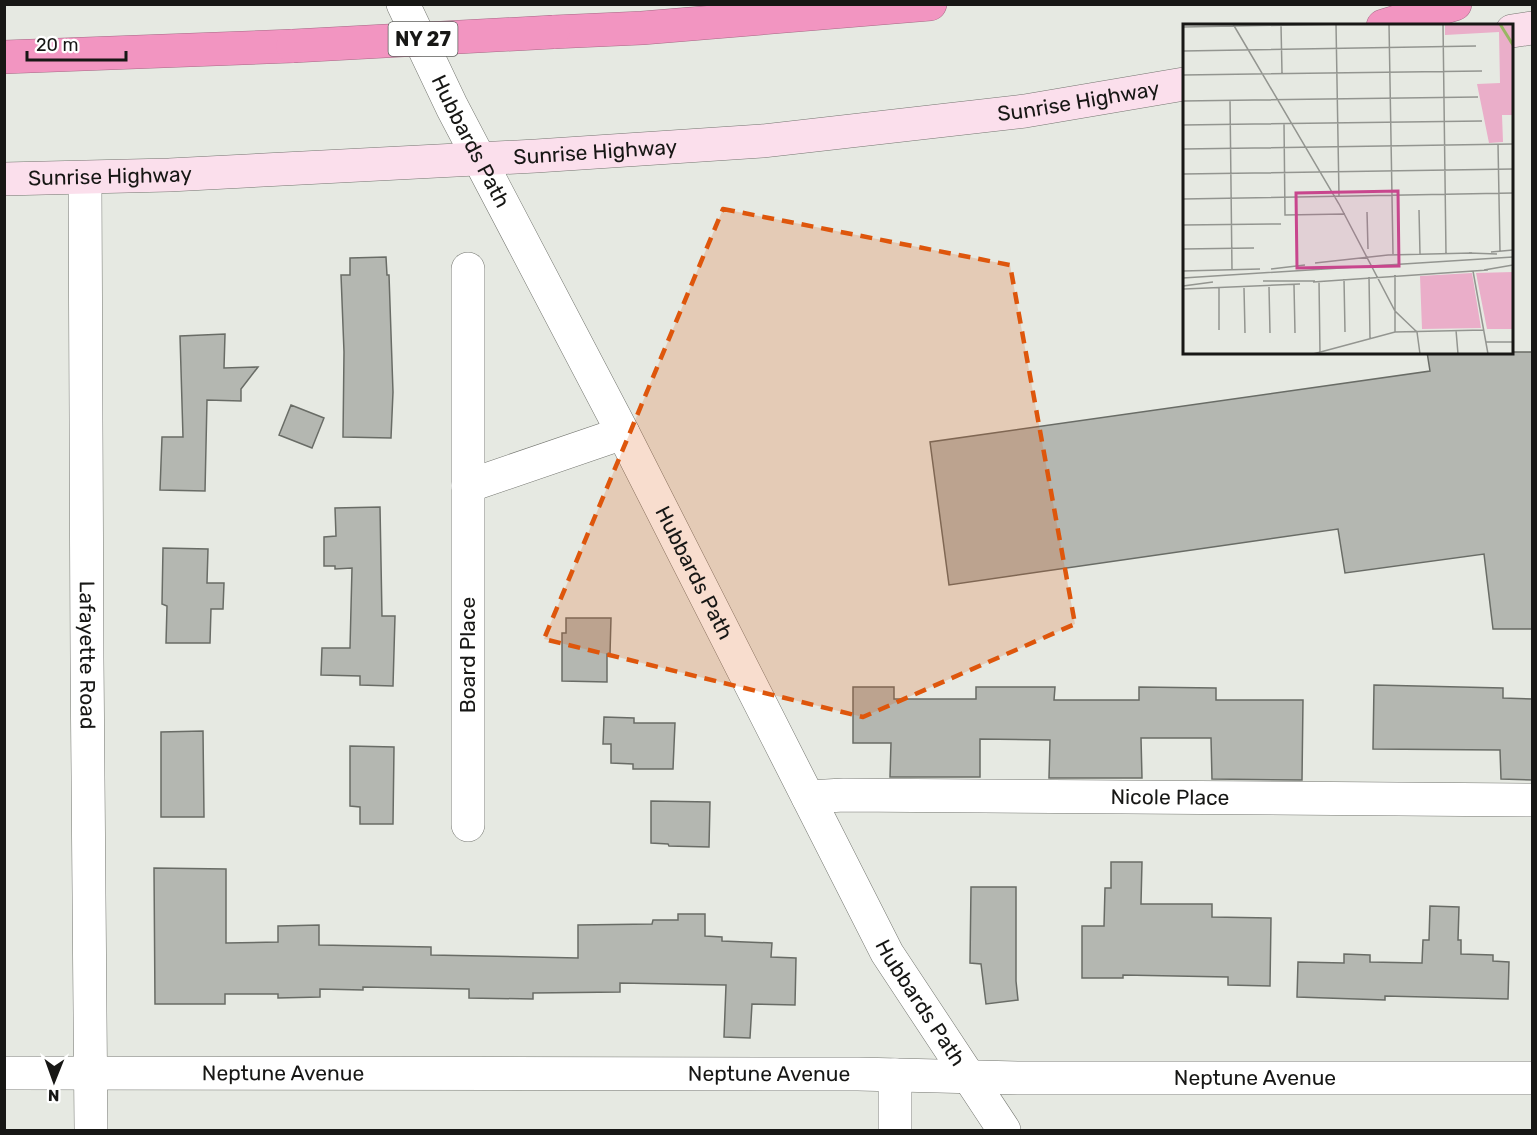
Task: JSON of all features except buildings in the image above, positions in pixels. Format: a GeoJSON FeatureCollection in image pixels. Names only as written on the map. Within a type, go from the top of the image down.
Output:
{"type":"FeatureCollection","features":[{"type":"Feature","properties":{"kind":"highway","name":"NY 27"},"geometry":{"type":"LineString","coordinates":[[4,57],[293,46],[642,27],[930,4]]}},
{"type":"Feature","properties":{"kind":"highway"},"geometry":{"type":"LineString","coordinates":[[1390,24],[1455,4]]}},
{"type":"Feature","properties":{"kind":"main road"},"geometry":{"type":"LineString","coordinates":[[1513,31],[1533,28]]}},
{"type":"Feature","properties":{"kind":"main road","name":"Sunrise Highway"},"geometry":{"type":"LineString","coordinates":[[4,179],[85,179],[480,159],[751,142],[1025,111],[1183,84]]}},
{"type":"Feature","properties":{"kind":"street","name":"Hubbards Path"},"geometry":{"type":"LineString","coordinates":[[404,4],[480,159],[623,433],[887,953],[1004,1131]]}},
{"type":"Feature","properties":{"kind":"street","name":"Lafayette Road"},"geometry":{"type":"LineString","coordinates":[[85,179],[91,1131]]}},
{"type":"Feature","properties":{"kind":"street","name":"Board Place"},"geometry":{"type":"LineString","coordinates":[[468,269],[468,825]]}},
{"type":"Feature","properties":{"kind":"street"},"geometry":{"type":"LineString","coordinates":[[468,486],[623,433]]}},
{"type":"Feature","properties":{"kind":"street","name":"Nicole Place"},"geometry":{"type":"LineString","coordinates":[[808,797],[844,795],[1533,800]]}},
{"type":"Feature","properties":{"kind":"street","name":"Neptune Avenue"},"geometry":{"type":"LineString","coordinates":[[4,1073],[1533,1078]]}},
{"type":"Feature","properties":{"kind":"street"},"geometry":{"type":"LineString","coordinates":[[895,1075],[895,1131]]}},
{"type":"Feature","properties":{"kind":"highlighted area"},"geometry":{"type":"Polygon","coordinates":[[[723,209],[1010,265],[1075,624],[863,717],[544,639],[723,209]]]}}]}
